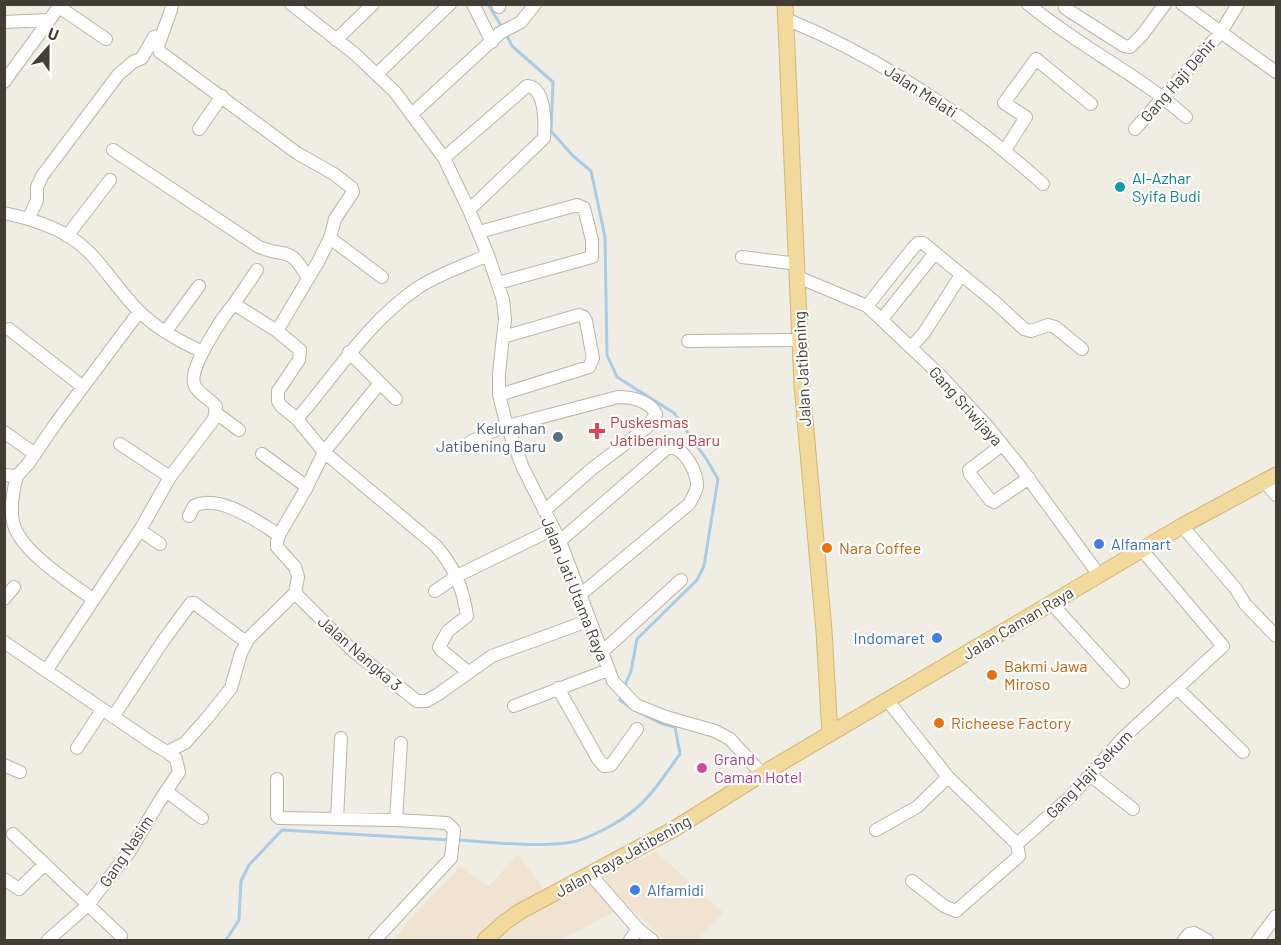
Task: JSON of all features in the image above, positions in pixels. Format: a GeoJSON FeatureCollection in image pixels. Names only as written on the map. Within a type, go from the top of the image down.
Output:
{"type":"FeatureCollection","features":[{"type":"Feature","properties":{"kind":"main road","name":"Jalan Jatibening"},"geometry":{"type":"LineString","coordinates":[[786,12],[799,340],[830,734]]}},
{"type":"Feature","properties":{"kind":"main road","name":"Jalan Caman Raya"},"geometry":{"type":"LineString","coordinates":[[762,774],[1182,526],[1271,478]]}},
{"type":"Feature","properties":{"kind":"main road","name":"Jalan Raya Jatibening"},"geometry":{"type":"LineString","coordinates":[[485,940],[521,911],[591,875],[708,809],[762,774]]}},
{"type":"Feature","properties":{"kind":"street"},"geometry":{"type":"LineString","coordinates":[[172,4],[158,46],[160,52],[297,153],[334,174],[352,188],[353,192],[335,219],[330,238],[277,331]]}},
{"type":"Feature","properties":{"kind":"street"},"geometry":{"type":"LineString","coordinates":[[336,40],[374,4]]}},
{"type":"Feature","properties":{"kind":"street"},"geometry":{"type":"LineString","coordinates":[[377,74],[450,4]]}},
{"type":"Feature","properties":{"kind":"street"},"geometry":{"type":"LineString","coordinates":[[473,4],[501,34]]}},
{"type":"Feature","properties":{"kind":"street"},"geometry":{"type":"LineString","coordinates":[[412,114],[501,34],[521,22],[535,4]]}},
{"type":"Feature","properties":{"kind":"street"},"geometry":{"type":"LineString","coordinates":[[1028,4],[1062,31],[1164,97],[1186,117]]}},
{"type":"Feature","properties":{"kind":"street"},"geometry":{"type":"LineString","coordinates":[[1065,8],[1124,46],[1130,47],[1165,4]]}},
{"type":"Feature","properties":{"kind":"street"},"geometry":{"type":"LineString","coordinates":[[1182,4],[1276,72]]}},
{"type":"Feature","properties":{"kind":"street","name":"Gang Haji Dehir"},"geometry":{"type":"LineString","coordinates":[[1135,129],[1221,32],[1238,4]]}},
{"type":"Feature","properties":{"kind":"street","name":"Jalan Jati Utama Raya"},"geometry":{"type":"LineString","coordinates":[[293,5],[377,74],[412,114],[444,158],[469,210],[488,255],[503,300],[505,319],[498,373],[499,395],[507,426],[523,468],[560,541],[610,676],[636,705],[666,717],[715,730],[730,739],[762,774]]}},
{"type":"Feature","properties":{"kind":"street"},"geometry":{"type":"LineString","coordinates":[[4,82],[60,6],[106,39]]}},
{"type":"Feature","properties":{"kind":"street","name":"Jalan Melati"},"geometry":{"type":"LineString","coordinates":[[786,12],[818,32],[875,61],[958,115],[1005,150],[1042,184]]}},
{"type":"Feature","properties":{"kind":"street"},"geometry":{"type":"LineString","coordinates":[[4,22],[48,20]]}},
{"type":"Feature","properties":{"kind":"street"},"geometry":{"type":"LineString","coordinates":[[29,218],[37,200],[37,187],[42,176],[118,75],[133,62],[142,58],[154,37],[162,35]]}},
{"type":"Feature","properties":{"kind":"street"},"geometry":{"type":"LineString","coordinates":[[1005,150],[1026,117],[1004,103],[1036,59],[1091,104]]}},
{"type":"Feature","properties":{"kind":"street"},"geometry":{"type":"LineString","coordinates":[[444,158],[529,85],[537,91],[542,100],[545,135],[541,143],[469,210]]}},
{"type":"Feature","properties":{"kind":"street"},"geometry":{"type":"LineString","coordinates":[[199,129],[222,96]]}},
{"type":"Feature","properties":{"kind":"street"},"geometry":{"type":"LineString","coordinates":[[113,150],[259,247],[268,251],[286,252],[293,257],[308,278]]}},
{"type":"Feature","properties":{"kind":"street"},"geometry":{"type":"LineString","coordinates":[[67,236],[110,180]]}},
{"type":"Feature","properties":{"kind":"street"},"geometry":{"type":"LineString","coordinates":[[479,232],[578,206],[584,208],[592,240],[592,257],[498,284]]}},
{"type":"Feature","properties":{"kind":"street"},"geometry":{"type":"LineString","coordinates":[[4,213],[29,218],[67,236],[86,250],[139,312],[166,331],[203,352]]}},
{"type":"Feature","properties":{"kind":"street"},"geometry":{"type":"LineString","coordinates":[[330,238],[382,277]]}},
{"type":"Feature","properties":{"kind":"street"},"geometry":{"type":"LineString","coordinates":[[867,306],[918,243],[923,243],[1024,329],[1031,331],[1048,325],[1054,327],[1082,349]]}},
{"type":"Feature","properties":{"kind":"street"},"geometry":{"type":"LineString","coordinates":[[882,319],[935,253]]}},
{"type":"Feature","properties":{"kind":"street"},"geometry":{"type":"LineString","coordinates":[[297,419],[319,394],[349,352],[414,290],[436,277],[488,255]]}},
{"type":"Feature","properties":{"kind":"street","name":"Gang Sriwijaya"},"geometry":{"type":"LineString","coordinates":[[742,257],[798,271],[867,306],[882,319],[967,404],[1002,445],[1029,478],[1099,575]]}},
{"type":"Feature","properties":{"kind":"street"},"geometry":{"type":"LineString","coordinates":[[46,671],[140,530],[170,477],[214,419],[216,407],[194,384],[196,368],[203,352],[257,270]]}},
{"type":"Feature","properties":{"kind":"street"},"geometry":{"type":"LineString","coordinates":[[912,347],[924,333],[961,275]]}},
{"type":"Feature","properties":{"kind":"street"},"geometry":{"type":"LineString","coordinates":[[166,331],[199,286]]}},
{"type":"Feature","properties":{"kind":"street"},"geometry":{"type":"LineString","coordinates":[[234,304],[277,331],[300,350],[299,360],[278,391],[278,401],[281,406],[297,419],[324,452],[446,556],[464,595],[466,618],[448,631],[439,647],[468,672]]}},
{"type":"Feature","properties":{"kind":"street"},"geometry":{"type":"LineString","coordinates":[[94,600],[46,564],[21,539],[14,525],[12,514],[11,475],[35,454],[139,312]]}},
{"type":"Feature","properties":{"kind":"street"},"geometry":{"type":"LineString","coordinates":[[499,395],[589,367],[593,358],[586,321],[579,315],[503,337]]}},
{"type":"Feature","properties":{"kind":"street"},"geometry":{"type":"LineString","coordinates":[[9,329],[83,387]]}},
{"type":"Feature","properties":{"kind":"street"},"geometry":{"type":"LineString","coordinates":[[688,341],[799,340]]}},
{"type":"Feature","properties":{"kind":"street"},"geometry":{"type":"LineString","coordinates":[[349,352],[396,399]]}},
{"type":"Feature","properties":{"kind":"street"},"geometry":{"type":"LineString","coordinates":[[4,642],[167,752],[185,743],[231,688],[246,642],[295,593],[297,578],[294,567],[276,542],[324,452],[380,383]]}},
{"type":"Feature","properties":{"kind":"street"},"geometry":{"type":"LineString","coordinates":[[470,442],[507,426],[618,397],[641,401],[654,410],[656,414],[646,428],[593,468],[544,511]]}},
{"type":"Feature","properties":{"kind":"street"},"geometry":{"type":"LineString","coordinates":[[216,413],[239,430]]}},
{"type":"Feature","properties":{"kind":"street"},"geometry":{"type":"LineString","coordinates":[[4,432],[35,454]]}},
{"type":"Feature","properties":{"kind":"street"},"geometry":{"type":"LineString","coordinates":[[120,444],[170,477]]}},
{"type":"Feature","properties":{"kind":"street"},"geometry":{"type":"LineString","coordinates":[[1002,445],[969,471],[990,500],[994,502],[1029,478]]}},
{"type":"Feature","properties":{"kind":"street"},"geometry":{"type":"LineString","coordinates":[[560,541],[666,449],[676,448],[682,452],[697,485],[689,504],[580,595]]}},
{"type":"Feature","properties":{"kind":"street"},"geometry":{"type":"LineString","coordinates":[[262,454],[307,487]]}},
{"type":"Feature","properties":{"kind":"street"},"geometry":{"type":"LineString","coordinates":[[1271,478],[1276,495]]}},
{"type":"Feature","properties":{"kind":"street"},"geometry":{"type":"LineString","coordinates":[[189,516],[194,506],[212,503],[247,515],[279,535]]}},
{"type":"Feature","properties":{"kind":"street"},"geometry":{"type":"LineString","coordinates":[[1182,526],[1236,589],[1245,604],[1276,636]]}},
{"type":"Feature","properties":{"kind":"street"},"geometry":{"type":"LineString","coordinates":[[435,591],[457,576],[553,529]]}},
{"type":"Feature","properties":{"kind":"street"},"geometry":{"type":"LineString","coordinates":[[140,530],[160,544]]}},
{"type":"Feature","properties":{"kind":"street","name":"Gang Haji Sekum"},"geometry":{"type":"LineString","coordinates":[[1017,844],[1070,797],[1123,738],[1223,646],[1142,550]]}},
{"type":"Feature","properties":{"kind":"street"},"geometry":{"type":"LineString","coordinates":[[602,652],[681,580]]}},
{"type":"Feature","properties":{"kind":"street"},"geometry":{"type":"LineString","coordinates":[[4,599],[14,587]]}},
{"type":"Feature","properties":{"kind":"street","name":"Jalan Nangka 3"},"geometry":{"type":"LineString","coordinates":[[295,593],[352,650],[417,701],[426,701],[437,695],[492,656],[590,620]]}},
{"type":"Feature","properties":{"kind":"street"},"geometry":{"type":"LineString","coordinates":[[113,717],[191,603],[246,642]]}},
{"type":"Feature","properties":{"kind":"street"},"geometry":{"type":"LineString","coordinates":[[1051,603],[1123,682]]}},
{"type":"Feature","properties":{"kind":"street"},"geometry":{"type":"LineString","coordinates":[[514,706],[558,688],[610,676]]}},
{"type":"Feature","properties":{"kind":"street"},"geometry":{"type":"LineString","coordinates":[[558,688],[604,766],[611,765],[637,729]]}},
{"type":"Feature","properties":{"kind":"street"},"geometry":{"type":"LineString","coordinates":[[1178,689],[1243,752]]}},
{"type":"Feature","properties":{"kind":"street"},"geometry":{"type":"LineString","coordinates":[[888,701],[948,777],[1017,844],[1019,856],[956,911],[944,906],[912,881]]}},
{"type":"Feature","properties":{"kind":"street"},"geometry":{"type":"LineString","coordinates":[[77,748],[102,710]]}},
{"type":"Feature","properties":{"kind":"street"},"geometry":{"type":"LineString","coordinates":[[337,819],[341,738]]}},
{"type":"Feature","properties":{"kind":"street"},"geometry":{"type":"LineString","coordinates":[[396,820],[401,743]]}},
{"type":"Feature","properties":{"kind":"street","name":"Gang Nasim"},"geometry":{"type":"LineString","coordinates":[[48,940],[88,904],[130,851],[179,772],[176,759],[167,752]]}},
{"type":"Feature","properties":{"kind":"street"},"geometry":{"type":"LineString","coordinates":[[4,765],[20,772]]}},
{"type":"Feature","properties":{"kind":"street"},"geometry":{"type":"LineString","coordinates":[[1090,775],[1133,808]]}},
{"type":"Feature","properties":{"kind":"street"},"geometry":{"type":"LineString","coordinates":[[876,830],[917,807],[948,777]]}},
{"type":"Feature","properties":{"kind":"street"},"geometry":{"type":"LineString","coordinates":[[277,779],[277,816],[279,818],[447,823],[454,830],[451,858],[375,940]]}},
{"type":"Feature","properties":{"kind":"street"},"geometry":{"type":"LineString","coordinates":[[166,791],[202,818]]}},
{"type":"Feature","properties":{"kind":"street"},"geometry":{"type":"LineString","coordinates":[[13,834],[121,936]]}},
{"type":"Feature","properties":{"kind":"street"},"geometry":{"type":"LineString","coordinates":[[4,879],[19,889],[45,864]]}},
{"type":"Feature","properties":{"kind":"street"},"geometry":{"type":"LineString","coordinates":[[591,875],[638,929],[652,940]]}},
{"type":"Feature","properties":{"kind":"street"},"geometry":{"type":"LineString","coordinates":[[1258,940],[1276,916]]}},
{"type":"Feature","properties":{"kind":"street"},"geometry":{"type":"LineString","coordinates":[[630,940],[638,929]]}},
{"type":"Feature","properties":{"kind":"street"},"geometry":{"type":"LineString","coordinates":[[1184,940],[1194,933],[1207,940]]}},
{"type":"Feature","properties":{"kind":"shaded area"},"geometry":{"type":"Polygon","coordinates":[[[656,852],[724,913],[697,940],[664,940],[627,905],[560,940],[395,940],[408,921],[460,867],[489,886],[518,854],[551,900],[656,852]]]}},
{"type":"Feature","properties":{"kind":"waterway"},"geometry":{"type":"LineString","coordinates":[[488,4],[503,29]]}},
{"type":"Feature","properties":{"kind":"waterway"},"geometry":{"type":"LineString","coordinates":[[506,34],[512,46],[553,82],[551,131],[573,156],[591,171],[605,237],[607,355],[617,377],[674,413],[718,479],[704,566],[697,580],[637,639],[631,671],[624,688]]}},
{"type":"Feature","properties":{"kind":"waterway"},"geometry":{"type":"LineString","coordinates":[[622,694],[620,700],[631,708]]}},
{"type":"Feature","properties":{"kind":"waterway"},"geometry":{"type":"LineString","coordinates":[[457,840],[529,845],[572,842],[595,834],[627,815],[653,791],[680,754],[675,727],[660,723],[637,711]]}},
{"type":"Feature","properties":{"kind":"waterway"},"geometry":{"type":"LineString","coordinates":[[226,940],[239,920],[241,881],[249,865],[282,830],[450,840]]}},
{"type":"Feature","properties":{"kind":"place","name":"Al-Azhar Syifa Budi"},"geometry":{"type":"Point","coordinates":[1120,187]}},
{"type":"Feature","properties":{"kind":"place","name":"Puskesmas Jatibening Baru"},"geometry":{"type":"Point","coordinates":[597,431]}},
{"type":"Feature","properties":{"kind":"place","name":"Kelurahan Jatibening Baru"},"geometry":{"type":"Point","coordinates":[558,437]}},
{"type":"Feature","properties":{"kind":"place","name":"Alfamart"},"geometry":{"type":"Point","coordinates":[1099,544]}},
{"type":"Feature","properties":{"kind":"place","name":"Nara Coffee"},"geometry":{"type":"Point","coordinates":[827,548]}},
{"type":"Feature","properties":{"kind":"place","name":"Indomaret"},"geometry":{"type":"Point","coordinates":[937,638]}},
{"type":"Feature","properties":{"kind":"place","name":"Bakmi Jawa Miroso"},"geometry":{"type":"Point","coordinates":[992,675]}},
{"type":"Feature","properties":{"kind":"place","name":"Richeese Factory"},"geometry":{"type":"Point","coordinates":[939,723]}},
{"type":"Feature","properties":{"kind":"place","name":"Grand Caman Hotel"},"geometry":{"type":"Point","coordinates":[702,768]}},
{"type":"Feature","properties":{"kind":"place","name":"Alfamidi"},"geometry":{"type":"Point","coordinates":[635,890]}}]}
